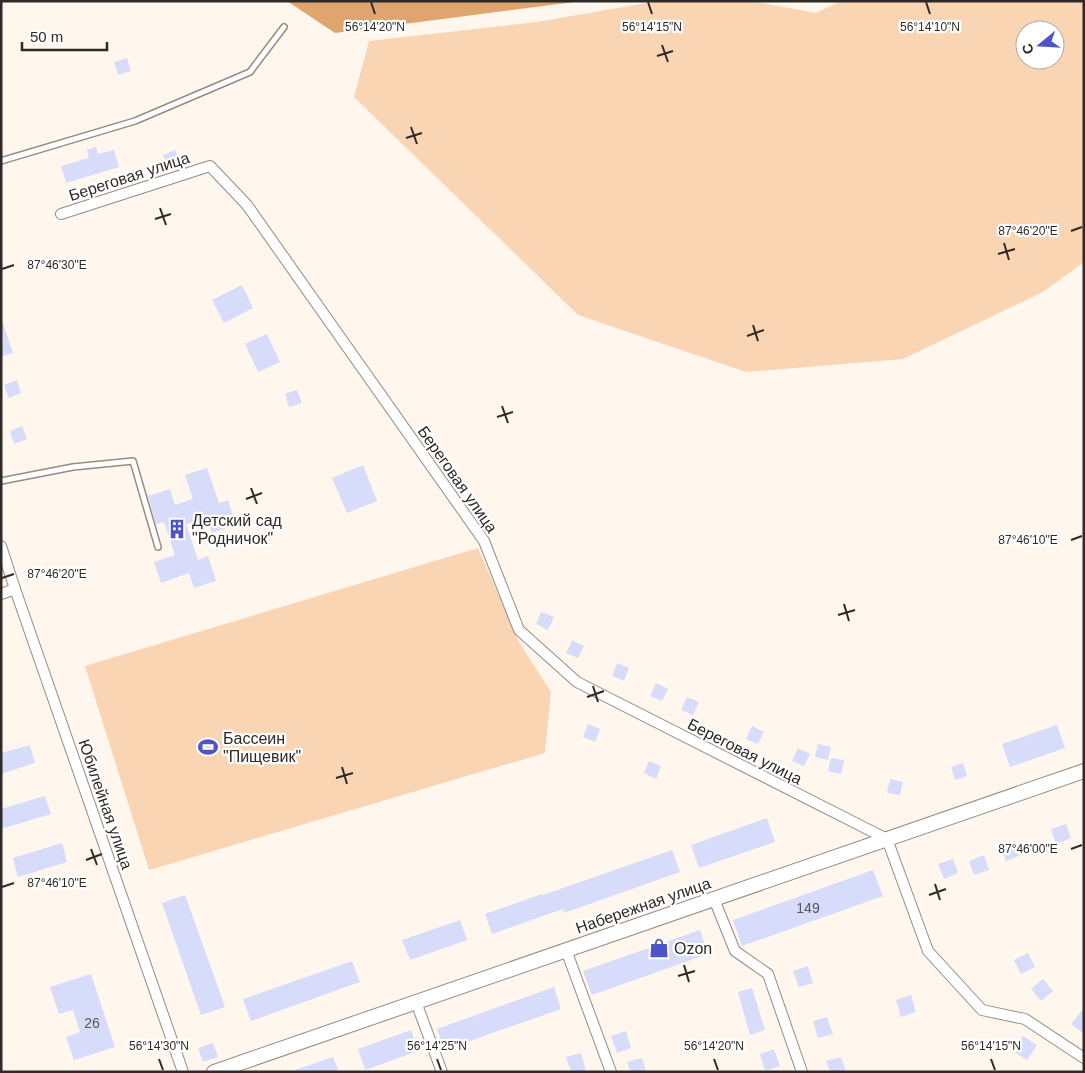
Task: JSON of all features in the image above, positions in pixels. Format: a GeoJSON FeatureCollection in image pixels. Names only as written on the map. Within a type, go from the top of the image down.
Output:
{"type":"FeatureCollection","features":[{"type":"Feature","properties":{"kind":"street","name":"Береговая улица"},"geometry":{"type":"LineString","coordinates":[[60,214],[210,166],[247,204],[484,540],[519,630],[577,682],[887,839]]}},
{"type":"Feature","properties":{"kind":"street","name":"Юбилейная улица"},"geometry":{"type":"LineString","coordinates":[[1,546],[183,1072]]}},
{"type":"Feature","properties":{"kind":"street"},"geometry":{"type":"LineString","coordinates":[[1,594],[15,589]]}},
{"type":"Feature","properties":{"kind":"street","name":"Набережная улица"},"geometry":{"type":"LineString","coordinates":[[214,1072],[1084,771]]}},
{"type":"Feature","properties":{"kind":"street"},"geometry":{"type":"LineString","coordinates":[[887,839],[928,951],[982,1010],[1025,1018],[1084,1058]]}},
{"type":"Feature","properties":{"kind":"street"},"geometry":{"type":"LineString","coordinates":[[714,899],[735,951],[768,974],[802,1072]]}},
{"type":"Feature","properties":{"kind":"street"},"geometry":{"type":"LineString","coordinates":[[566,950],[611,1072]]}},
{"type":"Feature","properties":{"kind":"street"},"geometry":{"type":"LineString","coordinates":[[416,1002],[442,1072]]}},
{"type":"Feature","properties":{"kind":"lane"},"geometry":{"type":"LineString","coordinates":[[1,161],[135,121],[250,72],[284,27]]}},
{"type":"Feature","properties":{"kind":"lane"},"geometry":{"type":"LineString","coordinates":[[1,481],[73,467],[133,461],[158,547]]}},
{"type":"Feature","properties":{"kind":"shaded area"},"geometry":{"type":"Polygon","coordinates":[[[287,1],[582,1],[335,33],[287,1]]]}},
{"type":"Feature","properties":{"kind":"shaded area"},"geometry":{"type":"Polygon","coordinates":[[[658,1],[751,1],[816,13],[841,1],[1084,1],[1084,262],[1043,292],[903,359],[746,372],[578,315],[354,97],[369,41],[537,22],[658,1]]]}},
{"type":"Feature","properties":{"kind":"shaded area"},"geometry":{"type":"Polygon","coordinates":[[[478,548],[519,642],[551,692],[545,753],[149,870],[85,666],[478,548]]]}},
{"type":"Feature","properties":{"kind":"building"},"geometry":{"type":"Polygon","coordinates":[[[127,58],[131,71],[118,75],[114,62],[127,58]]]}},
{"type":"Feature","properties":{"kind":"building"},"geometry":{"type":"Polygon","coordinates":[[[96,147],[98,154],[114,150],[119,167],[66,183],[61,166],[89,158],[87,150],[96,147]]]}},
{"type":"Feature","properties":{"kind":"building"},"geometry":{"type":"Polygon","coordinates":[[[175,150],[180,163],[168,168],[163,155],[175,150]]]}},
{"type":"Feature","properties":{"kind":"building"},"geometry":{"type":"Polygon","coordinates":[[[242,285],[253,308],[224,323],[212,300],[242,285]]]}},
{"type":"Feature","properties":{"kind":"building"},"geometry":{"type":"Polygon","coordinates":[[[3,323],[13,353],[1,357],[1,324],[3,323]]]}},
{"type":"Feature","properties":{"kind":"building"},"geometry":{"type":"Polygon","coordinates":[[[267,334],[280,362],[258,372],[245,344],[267,334]]]}},
{"type":"Feature","properties":{"kind":"building"},"geometry":{"type":"Polygon","coordinates":[[[17,380],[21,393],[9,398],[4,385],[17,380]]]}},
{"type":"Feature","properties":{"kind":"building"},"geometry":{"type":"Polygon","coordinates":[[[297,390],[302,403],[289,407],[285,394],[297,390]]]}},
{"type":"Feature","properties":{"kind":"building"},"geometry":{"type":"Polygon","coordinates":[[[22,426],[27,439],[14,444],[10,431],[22,426]]]}},
{"type":"Feature","properties":{"kind":"building"},"geometry":{"type":"Polygon","coordinates":[[[363,465],[377,501],[347,513],[332,478],[363,465]]]}},
{"type":"Feature","properties":{"kind":"building","name":"Детский сад \"Родничок\""},"geometry":{"type":"Polygon","coordinates":[[[207,468],[219,503],[228,500],[236,525],[212,533],[207,518],[186,524],[198,560],[208,556],[216,581],[194,588],[189,573],[161,583],[154,562],[175,555],[164,522],[156,524],[148,496],[170,489],[175,505],[193,499],[185,475],[207,468]]]}},
{"type":"Feature","properties":{"kind":"building"},"geometry":{"type":"Polygon","coordinates":[[[541,612],[554,617],[548,630],[536,624],[541,612]]]}},
{"type":"Feature","properties":{"kind":"building"},"geometry":{"type":"Polygon","coordinates":[[[572,640],[584,646],[578,658],[566,653],[572,640]]]}},
{"type":"Feature","properties":{"kind":"building"},"geometry":{"type":"Polygon","coordinates":[[[617,663],[629,668],[624,681],[612,676],[617,663]]]}},
{"type":"Feature","properties":{"kind":"building"},"geometry":{"type":"Polygon","coordinates":[[[656,683],[668,689],[662,701],[650,696],[656,683]]]}},
{"type":"Feature","properties":{"kind":"building"},"geometry":{"type":"Polygon","coordinates":[[[687,697],[699,702],[693,715],[681,710],[687,697]]]}},
{"type":"Feature","properties":{"kind":"building"},"geometry":{"type":"Polygon","coordinates":[[[588,724],[600,729],[595,742],[583,737],[588,724]]]}},
{"type":"Feature","properties":{"kind":"building"},"geometry":{"type":"Polygon","coordinates":[[[1057,725],[1065,748],[1010,767],[1002,744],[1057,725]]]}},
{"type":"Feature","properties":{"kind":"building"},"geometry":{"type":"Polygon","coordinates":[[[752,726],[764,732],[758,744],[746,739],[752,726]]]}},
{"type":"Feature","properties":{"kind":"building"},"geometry":{"type":"Polygon","coordinates":[[[818,744],[831,747],[828,760],[815,757],[818,744]]]}},
{"type":"Feature","properties":{"kind":"building"},"geometry":{"type":"Polygon","coordinates":[[[30,745],[35,763],[1,774],[1,753],[30,745]]]}},
{"type":"Feature","properties":{"kind":"building"},"geometry":{"type":"Polygon","coordinates":[[[798,748],[810,754],[804,766],[792,761],[798,748]]]}},
{"type":"Feature","properties":{"kind":"building"},"geometry":{"type":"Polygon","coordinates":[[[831,758],[844,760],[841,774],[828,771],[831,758]]]}},
{"type":"Feature","properties":{"kind":"building"},"geometry":{"type":"Polygon","coordinates":[[[649,761],[661,766],[656,779],[644,773],[649,761]]]}},
{"type":"Feature","properties":{"kind":"building"},"geometry":{"type":"Polygon","coordinates":[[[963,763],[967,776],[955,780],[951,767],[963,763]]]}},
{"type":"Feature","properties":{"kind":"building"},"geometry":{"type":"Polygon","coordinates":[[[890,779],[903,782],[900,795],[887,793],[890,779]]]}},
{"type":"Feature","properties":{"kind":"building"},"geometry":{"type":"Polygon","coordinates":[[[45,796],[51,814],[1,829],[1,809],[45,796]]]}},
{"type":"Feature","properties":{"kind":"building"},"geometry":{"type":"Polygon","coordinates":[[[767,818],[775,842],[699,868],[691,845],[767,818]]]}},
{"type":"Feature","properties":{"kind":"building"},"geometry":{"type":"Polygon","coordinates":[[[1066,824],[1071,838],[1056,844],[1051,829],[1066,824]]]}},
{"type":"Feature","properties":{"kind":"building"},"geometry":{"type":"Polygon","coordinates":[[[1015,841],[1021,855],[1006,861],[1001,846],[1015,841]]]}},
{"type":"Feature","properties":{"kind":"building"},"geometry":{"type":"Polygon","coordinates":[[[62,843],[67,862],[18,877],[13,858],[62,843]]]}},
{"type":"Feature","properties":{"kind":"building"},"geometry":{"type":"Polygon","coordinates":[[[672,850],[680,872],[564,913],[563,909],[492,934],[485,914],[672,850]]]}},
{"type":"Feature","properties":{"kind":"building"},"geometry":{"type":"Polygon","coordinates":[[[984,855],[989,870],[974,875],[969,861],[984,855]]]}},
{"type":"Feature","properties":{"kind":"building"},"geometry":{"type":"Polygon","coordinates":[[[953,859],[958,873],[944,879],[938,864],[953,859]]]}},
{"type":"Feature","properties":{"kind":"building"},"geometry":{"type":"Polygon","coordinates":[[[873,870],[883,896],[742,946],[733,920],[873,870]]]}},
{"type":"Feature","properties":{"kind":"building"},"geometry":{"type":"Polygon","coordinates":[[[185,895],[225,1007],[201,1015],[162,903],[185,895]]]}},
{"type":"Feature","properties":{"kind":"building"},"geometry":{"type":"Polygon","coordinates":[[[460,920],[467,940],[410,960],[402,940],[460,920]]]}},
{"type":"Feature","properties":{"kind":"building"},"geometry":{"type":"Polygon","coordinates":[[[700,930],[708,954],[592,995],[583,971],[700,930]]]}},
{"type":"Feature","properties":{"kind":"building"},"geometry":{"type":"Polygon","coordinates":[[[1028,953],[1035,967],[1021,974],[1014,960],[1028,953]]]}},
{"type":"Feature","properties":{"kind":"building"},"geometry":{"type":"Polygon","coordinates":[[[352,961],[360,982],[251,1021],[243,999],[352,961]]]}},
{"type":"Feature","properties":{"kind":"building"},"geometry":{"type":"Polygon","coordinates":[[[808,966],[813,983],[799,987],[793,971],[808,966]]]}},
{"type":"Feature","properties":{"kind":"building"},"geometry":{"type":"Polygon","coordinates":[[[91,974],[115,1047],[74,1060],[66,1037],[80,1032],[73,1010],[59,1014],[50,987],[91,974]]]}},
{"type":"Feature","properties":{"kind":"building"},"geometry":{"type":"Polygon","coordinates":[[[1043,979],[1053,991],[1041,1001],[1031,989],[1043,979]]]}},
{"type":"Feature","properties":{"kind":"building"},"geometry":{"type":"Polygon","coordinates":[[[554,987],[561,1009],[444,1050],[437,1029],[554,987]]]}},
{"type":"Feature","properties":{"kind":"building"},"geometry":{"type":"Polygon","coordinates":[[[752,988],[765,1030],[750,1035],[738,992],[752,988]]]}},
{"type":"Feature","properties":{"kind":"building"},"geometry":{"type":"Polygon","coordinates":[[[911,995],[916,1012],[901,1017],[896,1000],[911,995]]]}},
{"type":"Feature","properties":{"kind":"building"},"geometry":{"type":"Polygon","coordinates":[[[1084,1008],[1084,1034],[1071,1024],[1084,1008]]]}},
{"type":"Feature","properties":{"kind":"building"},"geometry":{"type":"Polygon","coordinates":[[[827,1017],[833,1034],[818,1038],[813,1021],[827,1017]]]}},
{"type":"Feature","properties":{"kind":"building"},"geometry":{"type":"Polygon","coordinates":[[[411,1030],[418,1051],[365,1070],[358,1049],[411,1030]]]}},
{"type":"Feature","properties":{"kind":"building"},"geometry":{"type":"Polygon","coordinates":[[[626,1031],[631,1048],[617,1053],[611,1036],[626,1031]]]}},
{"type":"Feature","properties":{"kind":"building"},"geometry":{"type":"Polygon","coordinates":[[[1023,1036],[1037,1045],[1027,1060],[1013,1051],[1023,1036]]]}},
{"type":"Feature","properties":{"kind":"building"},"geometry":{"type":"Polygon","coordinates":[[[213,1043],[218,1057],[203,1062],[198,1048],[213,1043]]]}},
{"type":"Feature","properties":{"kind":"building"},"geometry":{"type":"Polygon","coordinates":[[[774,1049],[780,1066],[765,1071],[760,1054],[774,1049]]]}},
{"type":"Feature","properties":{"kind":"building"},"geometry":{"type":"Polygon","coordinates":[[[581,1053],[586,1070],[571,1072],[566,1057],[581,1053]]]}},
{"type":"Feature","properties":{"kind":"building"},"geometry":{"type":"Polygon","coordinates":[[[333,1057],[339,1072],[295,1072],[295,1070],[333,1057]]]}},
{"type":"Feature","properties":{"kind":"building"},"geometry":{"type":"Polygon","coordinates":[[[841,1057],[846,1072],[830,1072],[826,1061],[841,1057]]]}},
{"type":"Feature","properties":{"kind":"building"},"geometry":{"type":"Polygon","coordinates":[[[642,1058],[646,1072],[630,1072],[627,1062],[642,1058]]]}},
{"type":"Feature","properties":{"kind":"place","name":"Детский сад \"Родничок\""},"geometry":{"type":"Point","coordinates":[177,529]}},
{"type":"Feature","properties":{"kind":"place","name":"Бассеин \"Пищевик\""},"geometry":{"type":"Point","coordinates":[208,747]}},
{"type":"Feature","properties":{"kind":"place","name":"Ozon"},"geometry":{"type":"Point","coordinates":[659,948]}}]}
